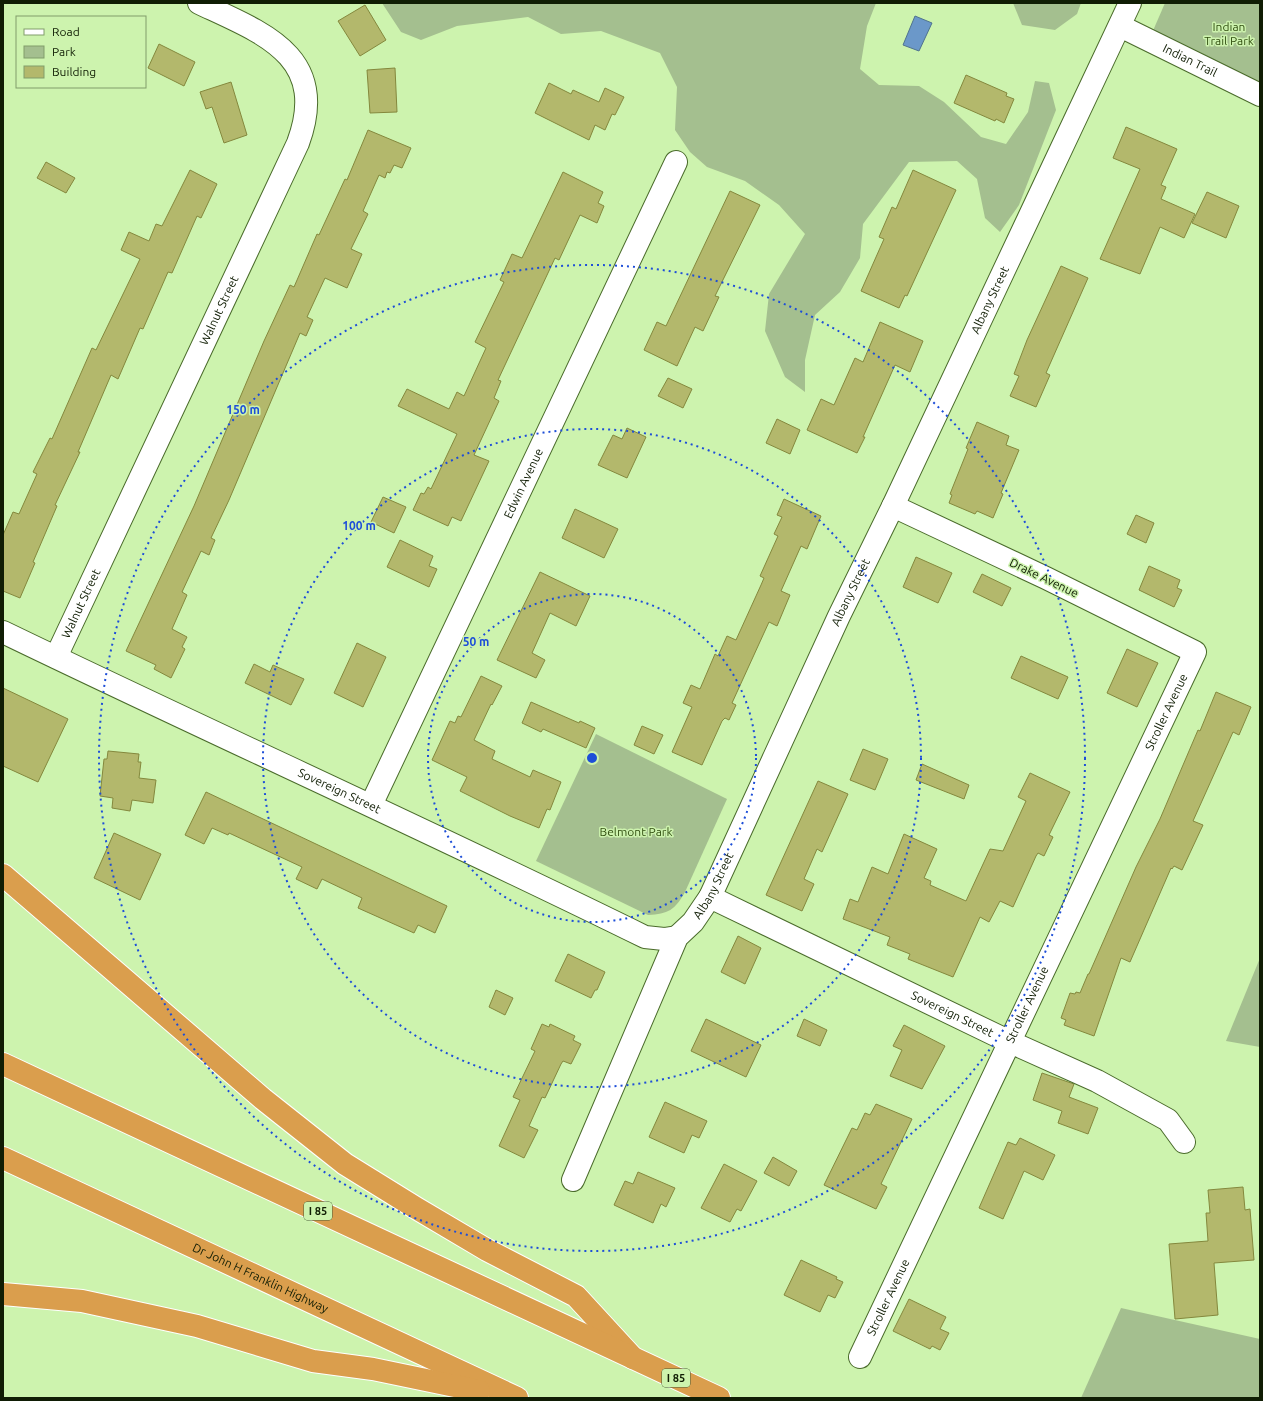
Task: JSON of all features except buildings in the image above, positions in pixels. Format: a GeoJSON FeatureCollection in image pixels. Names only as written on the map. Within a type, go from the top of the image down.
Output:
{"type":"FeatureCollection","features":[{"type":"Feature","properties":{"kind":"highway"},"geometry":{"type":"LineString","coordinates":[[3,875],[263,1100],[346,1164],[416,1208],[488,1250],[576,1296],[633,1358]]}},
{"type":"Feature","properties":{"kind":"highway","name":"I 85"},"geometry":{"type":"LineString","coordinates":[[3,1064],[719,1398]]}},
{"type":"Feature","properties":{"kind":"highway","name":"Dr John H Franklin Highway"},"geometry":{"type":"LineString","coordinates":[[3,1158],[517,1398]]}},
{"type":"Feature","properties":{"kind":"highway"},"geometry":{"type":"LineString","coordinates":[[3,1294],[82,1301],[197,1326],[313,1361],[373,1369],[446,1383],[509,1398]]}},
{"type":"Feature","properties":{"kind":"highway"},"geometry":{"type":"LineString","coordinates":[[3,1305],[27,1296]]}},
{"type":"Feature","properties":{"kind":"street","name":"Walnut Street"},"geometry":{"type":"LineString","coordinates":[[56,657],[291,157],[304,126],[306,102],[302,79],[295,63],[283,48],[264,35],[198,3]]}},
{"type":"Feature","properties":{"kind":"street","name":"Albany Street"},"geometry":{"type":"LineString","coordinates":[[574,1180],[677,937],[693,922],[710,897],[838,616],[893,506],[1130,3]]}},
{"type":"Feature","properties":{"kind":"street","name":"Indian Trail"},"geometry":{"type":"LineString","coordinates":[[1120,26],[1260,95]]}},
{"type":"Feature","properties":{"kind":"street","name":"Edwin Avenue"},"geometry":{"type":"LineString","coordinates":[[370,805],[676,162]]}},
{"type":"Feature","properties":{"kind":"street","name":"Drake Avenue"},"geometry":{"type":"LineString","coordinates":[[893,506],[1046,578],[1195,652]]}},
{"type":"Feature","properties":{"kind":"street","name":"Sovereign Street"},"geometry":{"type":"LineString","coordinates":[[3,632],[370,805],[645,937],[664,939],[677,937]]}},
{"type":"Feature","properties":{"kind":"street","name":"Stroller Avenue"},"geometry":{"type":"LineString","coordinates":[[860,1358],[1008,1041],[1195,652]]}},
{"type":"Feature","properties":{"kind":"street","name":"Sovereign Street"},"geometry":{"type":"LineString","coordinates":[[710,897],[1008,1041],[1097,1081],[1168,1120],[1184,1142]]}},
{"type":"Feature","properties":{"kind":"green space"},"geometry":{"type":"Polygon","coordinates":[[[382,3],[876,3],[867,26],[860,69],[879,85],[919,86],[944,102],[981,137],[1006,144],[1028,112],[1035,81],[1049,83],[1056,110],[1019,205],[1000,232],[985,218],[977,179],[957,161],[909,162],[863,224],[860,258],[840,292],[815,315],[805,360],[805,392],[785,377],[765,331],[769,294],[805,234],[779,205],[745,181],[707,167],[690,152],[675,130],[677,87],[660,53],[601,31],[561,34],[528,17],[457,26],[421,40],[401,32],[382,3]]]}},
{"type":"Feature","properties":{"kind":"green space"},"geometry":{"type":"Polygon","coordinates":[[[1013,3],[1081,3],[1077,14],[1055,30],[1022,25],[1013,3]]]}},
{"type":"Feature","properties":{"kind":"green space","name":"Indian Trail Park"},"geometry":{"type":"Polygon","coordinates":[[[1165,3],[1260,3],[1260,84],[1152,33],[1165,3]]]}},
{"type":"Feature","properties":{"kind":"green space","name":"Belmont Park"},"geometry":{"type":"Polygon","coordinates":[[[596,734],[727,799],[685,892],[674,907],[661,914],[648,915],[536,861],[596,734]]]}},
{"type":"Feature","properties":{"kind":"green space"},"geometry":{"type":"Polygon","coordinates":[[[1260,958],[1260,1047],[1226,1041],[1260,958]]]}},
{"type":"Feature","properties":{"kind":"green space"},"geometry":{"type":"Polygon","coordinates":[[[1121,1308],[1260,1339],[1260,1398],[1081,1398],[1121,1308]]]}},
{"type":"Feature","properties":{"kind":"water"},"geometry":{"type":"Polygon","coordinates":[[[915,16],[932,23],[919,51],[903,45],[915,16]]]}}]}
